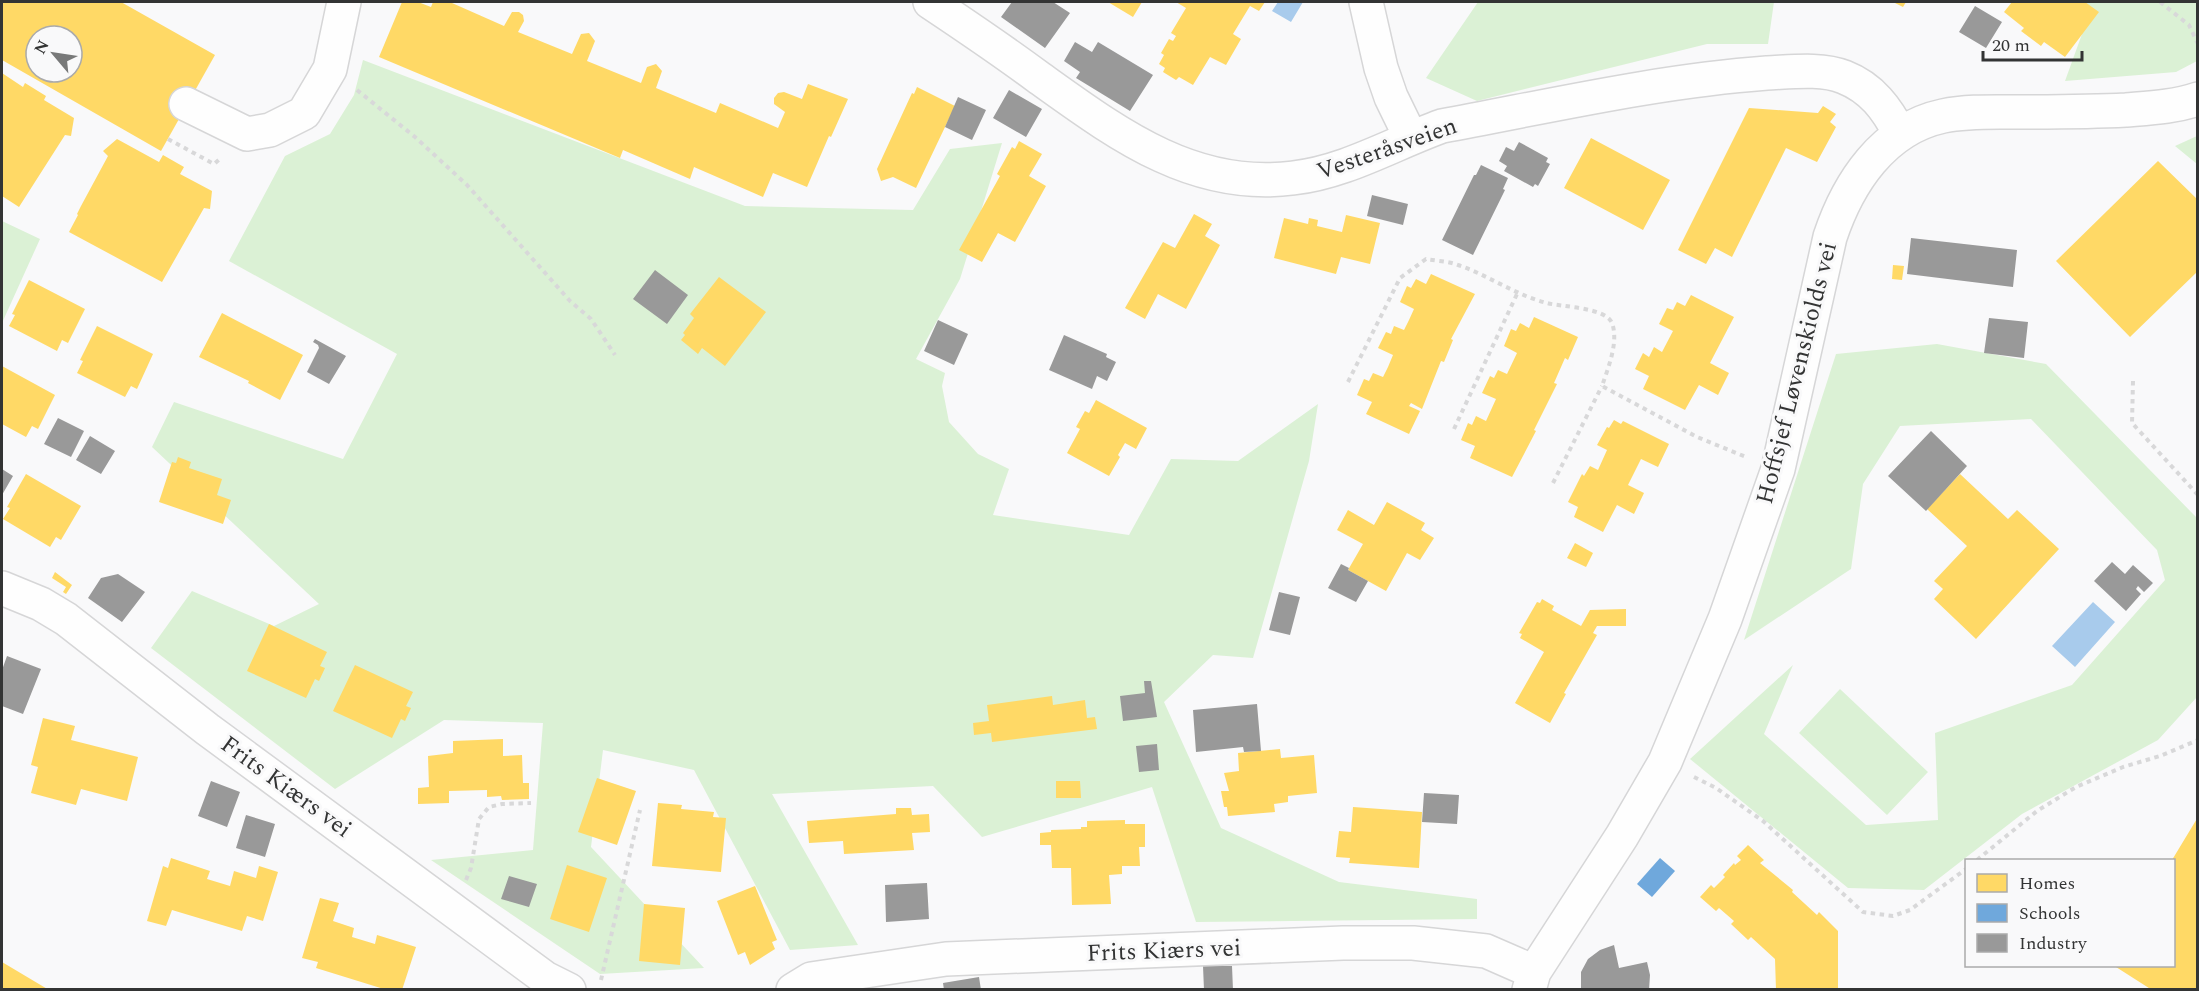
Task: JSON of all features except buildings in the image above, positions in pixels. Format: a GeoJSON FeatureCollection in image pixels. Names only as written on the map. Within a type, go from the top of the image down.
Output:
{"type":"FeatureCollection","features":[{"type":"Feature","properties":{"kind":"street"},"geometry":{"type":"LineString","coordinates":[[186,105],[247,134],[270,130],[304,113],[330,69],[344,2]]}},
{"type":"Feature","properties":{"kind":"street","name":"Vesteråsveien"},"geometry":{"type":"LineString","coordinates":[[930,2],[1104,124],[1144,148],[1180,163],[1237,178],[1266,181],[1295,178],[1354,163],[1442,126],[1679,83],[1791,72],[1842,76],[1862,86],[1888,112],[1900,134]]}},
{"type":"Feature","properties":{"kind":"street"},"geometry":{"type":"LineString","coordinates":[[1366,2],[1381,68],[1391,97],[1411,138]]}},
{"type":"Feature","properties":{"kind":"street","name":"Hoffsjef Løvenskiolds vei"},"geometry":{"type":"LineString","coordinates":[[1531,981],[1622,836],[1665,762],[1725,619],[1778,469],[1830,237],[1840,208],[1854,182],[1876,155],[1900,134],[1921,124],[1955,115],[1978,112],[2134,109],[2185,103],[2198,99]]}},
{"type":"Feature","properties":{"kind":"street","name":"Frits Kiærs vei"},"geometry":{"type":"LineString","coordinates":[[2,588],[41,604],[66,619],[233,748],[545,978],[569,990]]}},
{"type":"Feature","properties":{"kind":"street","name":"Frits Kiærs vei"},"geometry":{"type":"LineString","coordinates":[[793,990],[811,980],[946,959],[1413,943],[1486,951],[1531,981]]}},
{"type":"Feature","properties":{"kind":"path"},"geometry":{"type":"LineString","coordinates":[[2160,2],[2189,25],[2198,44]]}},
{"type":"Feature","properties":{"kind":"path"},"geometry":{"type":"LineString","coordinates":[[330,69],[416,136],[467,185],[570,301],[591,319],[615,355]]}},
{"type":"Feature","properties":{"kind":"path"},"geometry":{"type":"LineString","coordinates":[[1348,382],[1400,278],[1426,259],[1458,264],[1517,293],[1548,304],[1586,310],[1607,318],[1611,323],[1613,357],[1602,386],[1553,483]]}},
{"type":"Feature","properties":{"kind":"path"},"geometry":{"type":"LineString","coordinates":[[1454,429],[1517,293]]}},
{"type":"Feature","properties":{"kind":"path"},"geometry":{"type":"LineString","coordinates":[[2133,381],[2132,423],[2198,495]]}},
{"type":"Feature","properties":{"kind":"path"},"geometry":{"type":"LineString","coordinates":[[1602,386],[1697,437],[1778,469]]}},
{"type":"Feature","properties":{"kind":"path"},"geometry":{"type":"LineString","coordinates":[[1979,859],[2037,811],[2076,787],[2198,740]]}},
{"type":"Feature","properties":{"kind":"path"},"geometry":{"type":"LineString","coordinates":[[1665,762],[1716,788],[1763,821],[1863,912],[1893,916],[1910,910],[1965,870]]}},
{"type":"Feature","properties":{"kind":"path"},"geometry":{"type":"LineString","coordinates":[[448,906],[462,889],[471,868],[479,819],[489,807],[531,803]]}},
{"type":"Feature","properties":{"kind":"path"},"geometry":{"type":"LineString","coordinates":[[598,990],[640,810]]}},
{"type":"Feature","properties":{"kind":"green space"},"geometry":{"type":"Polygon","coordinates":[[[1478,2],[1774,2],[1768,44],[1707,44],[1477,101],[1426,78],[1478,2]]]}},
{"type":"Feature","properties":{"kind":"green space"},"geometry":{"type":"Polygon","coordinates":[[[2046,2],[2197,2],[2197,61],[2176,72],[2065,81],[2082,34],[2046,2]]]}},
{"type":"Feature","properties":{"kind":"green space"},"geometry":{"type":"Polygon","coordinates":[[[363,60],[745,206],[913,210],[950,149],[1002,143],[960,279],[916,359],[945,373],[942,386],[949,422],[978,454],[1009,469],[993,515],[1129,535],[1171,459],[1238,461],[1318,404],[1309,461],[1253,658],[1213,655],[1164,702],[1221,828],[1339,882],[1477,899],[1477,919],[1196,922],[1152,787],[982,837],[933,786],[772,794],[858,945],[790,950],[694,770],[603,750],[591,847],[704,968],[600,974],[431,860],[533,850],[543,723],[444,720],[335,789],[151,648],[192,591],[274,626],[319,604],[152,447],[174,402],[343,459],[397,354],[229,261],[285,156],[330,134],[354,95],[363,60]]]}},
{"type":"Feature","properties":{"kind":"green space"},"geometry":{"type":"Polygon","coordinates":[[[2197,136],[2197,164],[2175,146],[2197,136]]]}},
{"type":"Feature","properties":{"kind":"green space"},"geometry":{"type":"Polygon","coordinates":[[[2,221],[40,239],[2,323],[2,221]]]}},
{"type":"Feature","properties":{"kind":"green space"},"geometry":{"type":"Polygon","coordinates":[[[1937,344],[2046,364],[2197,518],[2197,697],[2158,740],[2022,814],[1924,890],[1848,888],[1690,759],[1793,665],[1764,734],[1866,825],[1938,820],[1935,733],[2072,685],[2165,580],[2157,550],[2031,419],[1900,426],[1863,484],[1851,569],[1744,640],[1836,354],[1937,344]]]}},
{"type":"Feature","properties":{"kind":"green space"},"geometry":{"type":"Polygon","coordinates":[[[1840,689],[1928,772],[1887,815],[1799,733],[1840,689]]]}},
{"type":"Feature","properties":{"kind":"water"},"geometry":{"type":"Polygon","coordinates":[[[1278,2],[1303,2],[1291,22],[1272,11],[1278,2]]]}},
{"type":"Feature","properties":{"kind":"water"},"geometry":{"type":"Polygon","coordinates":[[[2093,602],[2115,622],[2075,667],[2052,646],[2093,602]]]}}]}
